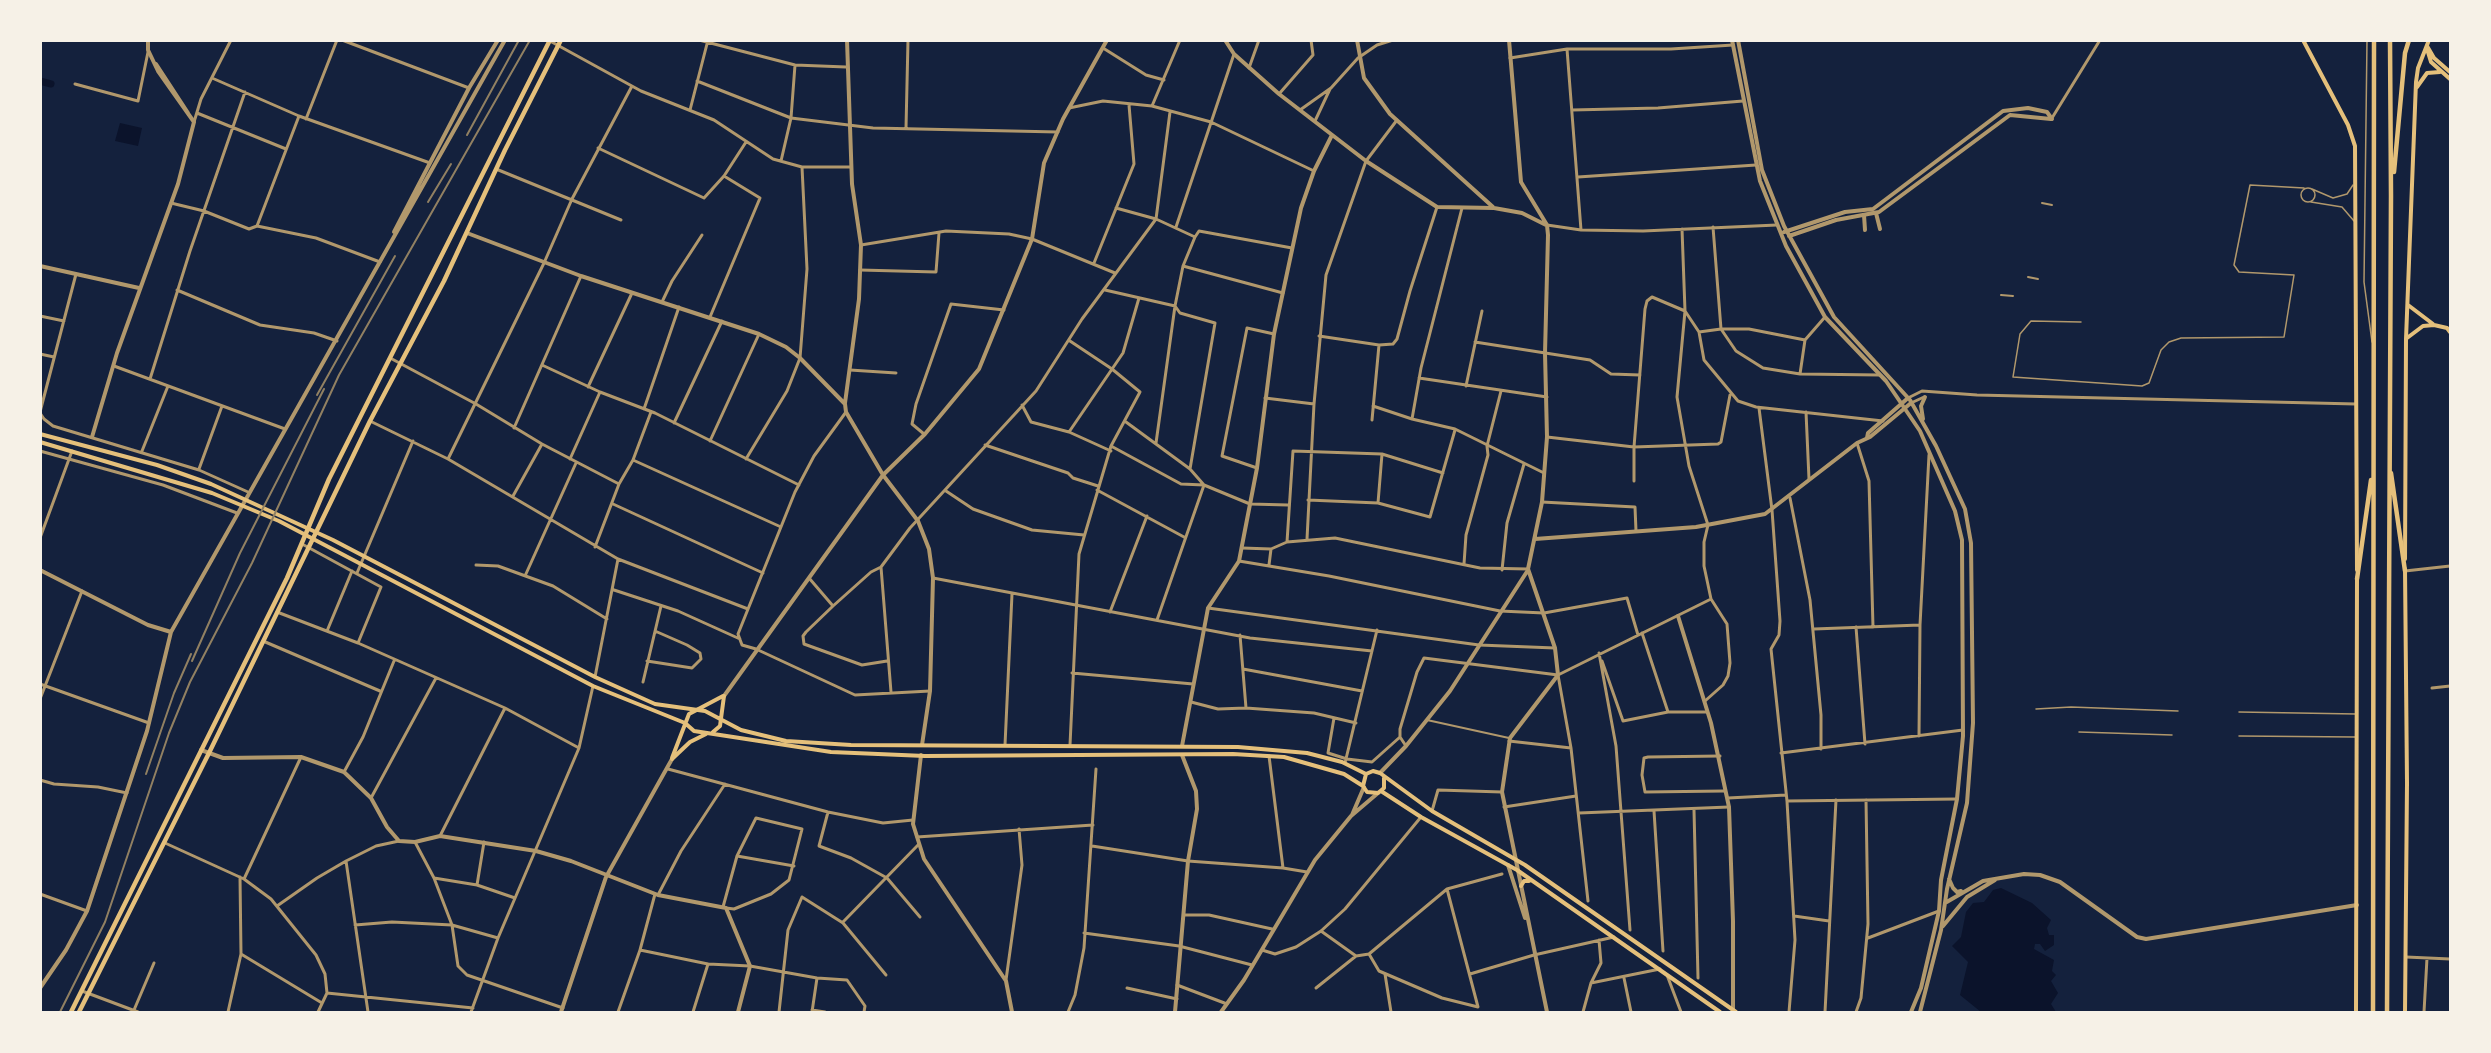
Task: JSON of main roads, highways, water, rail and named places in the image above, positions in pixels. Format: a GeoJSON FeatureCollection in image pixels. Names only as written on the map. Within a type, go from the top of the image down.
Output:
{"type":"FeatureCollection","features":[{"type":"Feature","properties":{"kind":"main road"},"geometry":{"type":"LineString","coordinates":[[2303,40],[2348,125],[2355,146],[2357,176],[2356,1012]]}},
{"type":"Feature","properties":{"kind":"main road"},"geometry":{"type":"LineString","coordinates":[[2373,1012],[2374,40]]}},
{"type":"Feature","properties":{"kind":"main road"},"geometry":{"type":"LineString","coordinates":[[2387,1012],[2390,40]]}},
{"type":"Feature","properties":{"kind":"main road"},"geometry":{"type":"LineString","coordinates":[[2391,196],[2405,53],[2409,40]]}},
{"type":"Feature","properties":{"kind":"main road"},"geometry":{"type":"LineString","coordinates":[[71,1012],[158,840],[302,544],[329,479],[458,229],[550,41]]}},
{"type":"Feature","properties":{"kind":"main road"},"geometry":{"type":"LineString","coordinates":[[79,1012],[165,843],[370,421],[467,233],[496,169],[560,43]]}},
{"type":"Feature","properties":{"kind":"main road"},"geometry":{"type":"LineString","coordinates":[[2428,43],[2434,58],[2451,72]]}},
{"type":"Feature","properties":{"kind":"main road"},"geometry":{"type":"LineString","coordinates":[[2428,43],[2428,59],[2451,79]]}},
{"type":"Feature","properties":{"kind":"main road"},"geometry":{"type":"LineString","coordinates":[[2405,1012],[2406,339],[2416,91],[2418,68],[2428,43]]}},
{"type":"Feature","properties":{"kind":"main road"},"geometry":{"type":"LineString","coordinates":[[2416,91],[2421,78],[2427,73],[2444,74]]}},
{"type":"Feature","properties":{"kind":"main road"},"geometry":{"type":"LineString","coordinates":[[458,229],[467,233]]}},
{"type":"Feature","properties":{"kind":"main road"},"geometry":{"type":"LineString","coordinates":[[2407,305],[2434,324],[2447,328],[2451,332]]}},
{"type":"Feature","properties":{"kind":"main road"},"geometry":{"type":"LineString","coordinates":[[2406,339],[2423,326],[2434,324]]}},
{"type":"Feature","properties":{"kind":"main road"},"geometry":{"type":"LineString","coordinates":[[40,434],[157,465],[211,484],[273,510],[595,677],[655,704],[717,716],[741,730],[786,741],[1182,746],[1307,753],[1346,761],[1366,774]]}},
{"type":"Feature","properties":{"kind":"main road"},"geometry":{"type":"LineString","coordinates":[[40,442],[212,493],[279,521],[594,686],[685,723],[694,731],[831,752],[921,755],[1269,756],[1319,766],[1344,774],[1371,793],[1380,792],[1508,864],[1720,1012]]}},
{"type":"Feature","properties":{"kind":"main road"},"geometry":{"type":"LineString","coordinates":[[2388,451],[2405,571]]}},
{"type":"Feature","properties":{"kind":"main road"},"geometry":{"type":"LineString","coordinates":[[2356,579],[2373,462]]}},
{"type":"Feature","properties":{"kind":"main road"},"geometry":{"type":"LineString","coordinates":[[724,696],[719,730],[706,733],[690,742],[672,759],[689,714],[697,711],[724,696]]}},
{"type":"Feature","properties":{"kind":"main road"},"geometry":{"type":"LineString","coordinates":[[921,755],[922,744]]}},
{"type":"Feature","properties":{"kind":"main road"},"geometry":{"type":"LineString","coordinates":[[1182,746],[1182,755]]}},
{"type":"Feature","properties":{"kind":"main road"},"geometry":{"type":"LineString","coordinates":[[1366,774],[1373,771],[1380,773],[1432,811],[1514,859],[1735,1011]]}},
{"type":"Feature","properties":{"kind":"main road"},"geometry":{"type":"LineString","coordinates":[[1363,786],[1366,774]]}},
{"type":"Feature","properties":{"kind":"main road"},"geometry":{"type":"LineString","coordinates":[[1380,792],[1385,785],[1384,778]]}},
{"type":"Feature","properties":{"kind":"main road"},"geometry":{"type":"LineString","coordinates":[[158,840],[165,843]]}},
{"type":"Feature","properties":{"kind":"main road"},"geometry":{"type":"LineString","coordinates":[[1521,886],[1524,881],[1532,881]]}},
{"type":"Feature","properties":{"kind":"water"},"geometry":{"type":"Polygon","coordinates":[[[120,123],[142,128],[138,146],[115,141],[120,123]]]}},
{"type":"Feature","properties":{"kind":"water"},"geometry":{"type":"Polygon","coordinates":[[[2001,888],[2032,903],[2051,920],[2047,928],[2049,935],[2054,935],[2054,945],[2045,951],[2040,944],[2035,944],[2034,949],[2054,960],[2052,971],[2056,975],[2051,981],[2058,993],[2051,1004],[2056,1012],[1981,1012],[1960,995],[1968,962],[1952,946],[1961,937],[1966,912],[1973,903],[1984,902],[1993,890],[2001,888]]]}},
{"type":"Feature","properties":{"kind":"waterway"},"geometry":{"type":"LineString","coordinates":[[40,81],[51,84]]}},
{"type":"Feature","properties":{"kind":"railway"},"geometry":{"type":"LineString","coordinates":[[467,135],[519,40]]}},
{"type":"Feature","properties":{"kind":"railway"},"geometry":{"type":"LineString","coordinates":[[60,1012],[105,922],[169,733],[190,682],[252,563],[339,375],[530,40]]}},
{"type":"Feature","properties":{"kind":"railway"},"geometry":{"type":"LineString","coordinates":[[428,202],[451,164]]}},
{"type":"Feature","properties":{"kind":"railway"},"geometry":{"type":"LineString","coordinates":[[317,395],[395,256]]}},
{"type":"Feature","properties":{"kind":"railway"},"geometry":{"type":"LineString","coordinates":[[192,661],[240,553],[324,389]]}},
{"type":"Feature","properties":{"kind":"railway"},"geometry":{"type":"LineString","coordinates":[[146,774],[174,693],[191,654]]}}]}
